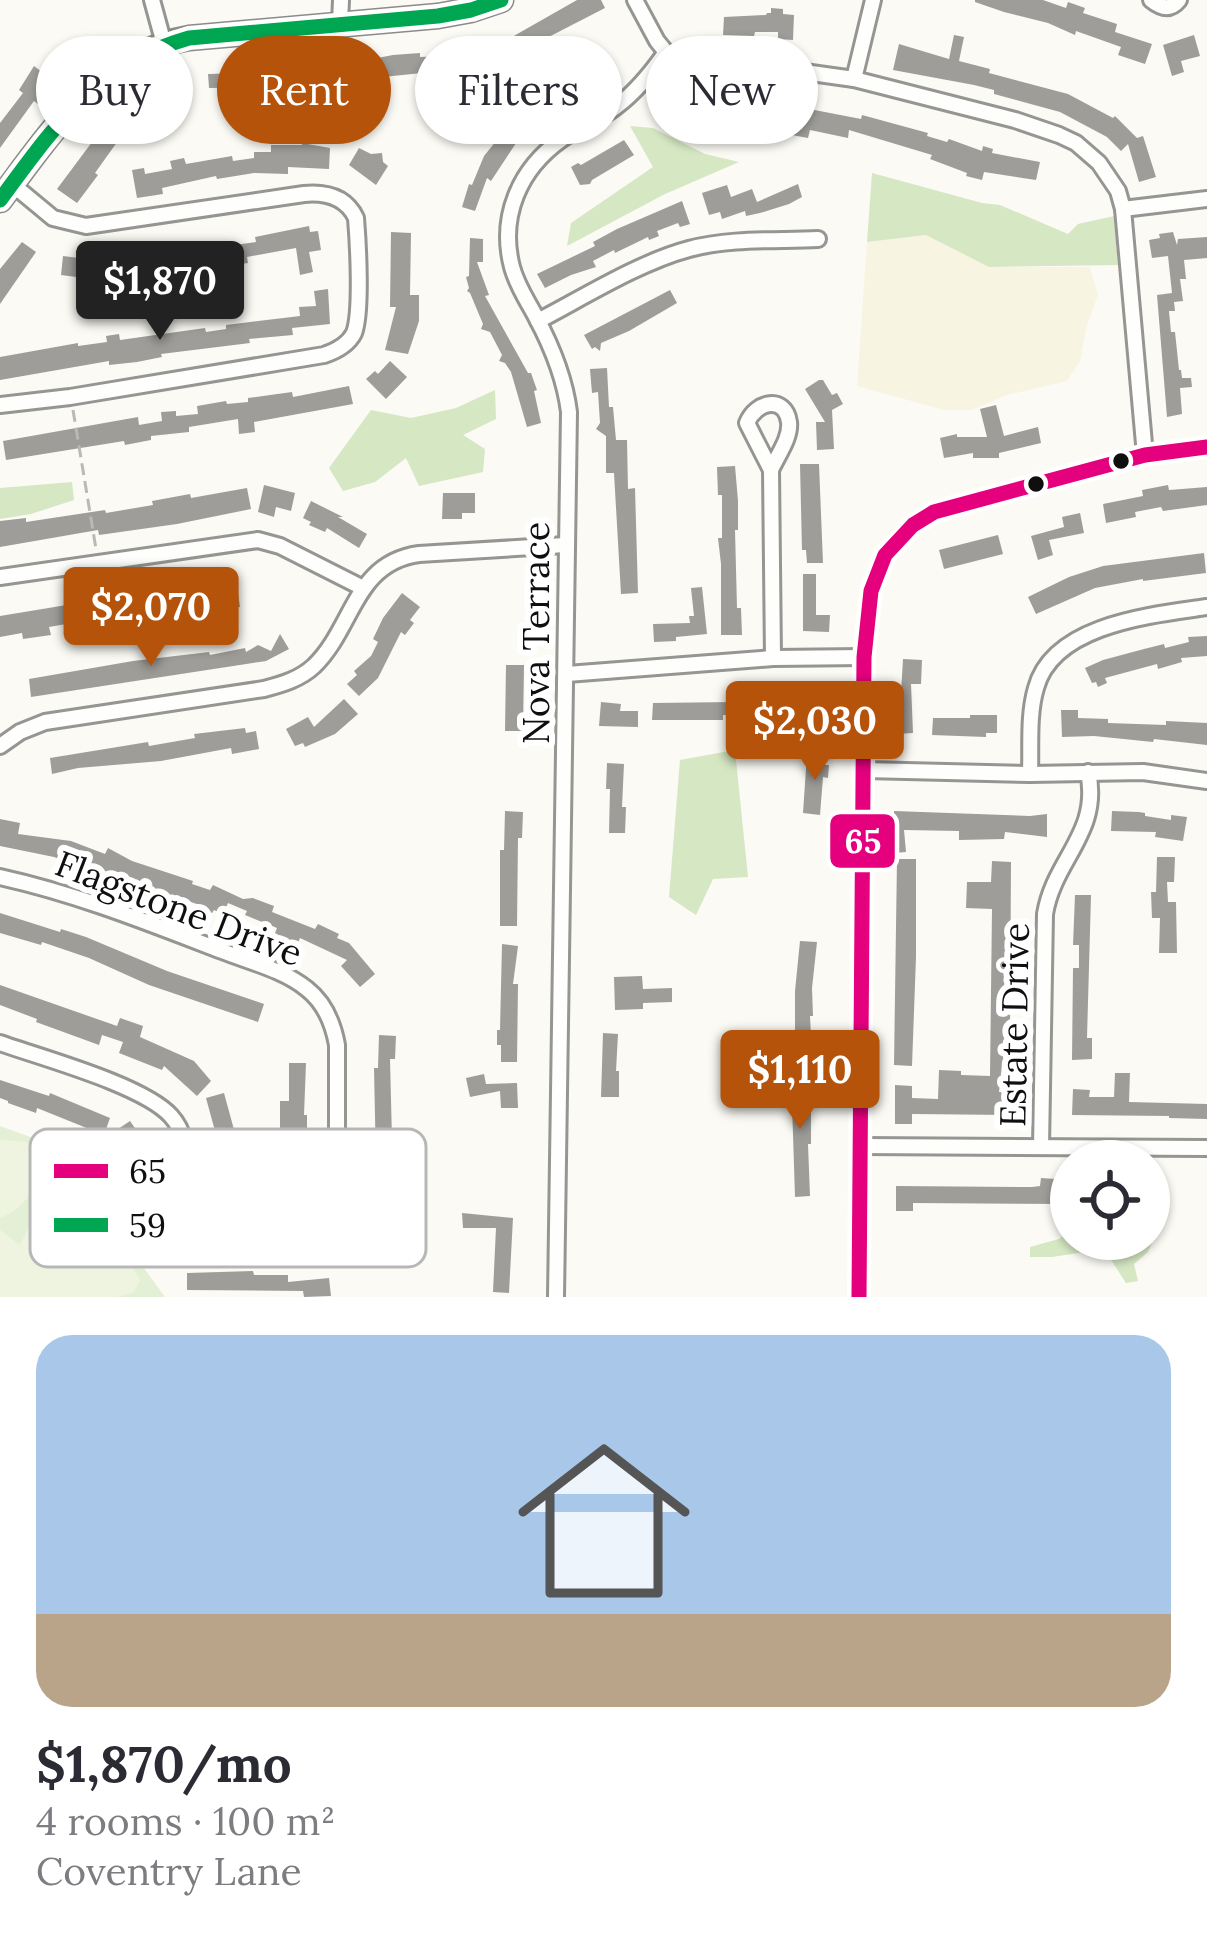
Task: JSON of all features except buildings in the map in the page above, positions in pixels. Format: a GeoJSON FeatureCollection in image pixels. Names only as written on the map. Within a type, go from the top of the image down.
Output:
{"type":"FeatureCollection","features":[{"type":"Feature","properties":{"kind":"street"},"geometry":{"type":"LineString","coordinates":[[152,0],[162,36]]}},
{"type":"Feature","properties":{"kind":"street"},"geometry":{"type":"LineString","coordinates":[[340,24],[341,0]]}},
{"type":"Feature","properties":{"kind":"street"},"geometry":{"type":"LineString","coordinates":[[193,38],[438,16],[501,0]]}},
{"type":"Feature","properties":{"kind":"street"},"geometry":{"type":"LineString","coordinates":[[634,0],[653,36]]}},
{"type":"Feature","properties":{"kind":"street"},"geometry":{"type":"LineString","coordinates":[[854,79],[872,0]]}},
{"type":"Feature","properties":{"kind":"street"},"geometry":{"type":"LineString","coordinates":[[1151,0],[1162,8],[1179,0]]}},
{"type":"Feature","properties":{"kind":"street"},"geometry":{"type":"LineString","coordinates":[[818,74],[1015,120],[1076,143],[1099,163],[1118,191],[1123,209],[1144,455]]}},
{"type":"Feature","properties":{"kind":"street","name":"Nova Terrace"},"geometry":{"type":"LineString","coordinates":[[556,1297],[568,404],[538,321],[517,282],[507,243],[512,202],[525,177],[563,138],[616,107],[646,79]]}},
{"type":"Feature","properties":{"kind":"street"},"geometry":{"type":"LineString","coordinates":[[0,406],[318,356],[337,350],[351,338],[356,325],[356,218],[344,202],[314,193],[79,226],[53,218],[6,192],[45,144]]}},
{"type":"Feature","properties":{"kind":"street"},"geometry":{"type":"LineString","coordinates":[[1123,209],[1207,200]]}},
{"type":"Feature","properties":{"kind":"street"},"geometry":{"type":"LineString","coordinates":[[538,321],[685,250],[818,238]]}},
{"type":"Feature","properties":{"kind":"street"},"geometry":{"type":"LineString","coordinates":[[860,1297],[864,657],[868,595],[874,576],[886,552],[917,520],[934,512],[1144,455],[1207,447]]}},
{"type":"Feature","properties":{"kind":"street"},"geometry":{"type":"LineString","coordinates":[[771,470],[773,658]]}},
{"type":"Feature","properties":{"kind":"street"},"geometry":{"type":"LineString","coordinates":[[0,577],[257,540],[280,545],[364,588]]}},
{"type":"Feature","properties":{"kind":"street"},"geometry":{"type":"LineString","coordinates":[[0,746],[45,722],[288,682],[320,659],[381,569],[408,556],[565,545]]}},
{"type":"Feature","properties":{"kind":"street"},"geometry":{"type":"LineString","coordinates":[[1030,774],[1034,697],[1052,656],[1093,632],[1207,607]]}},
{"type":"Feature","properties":{"kind":"street"},"geometry":{"type":"LineString","coordinates":[[567,674],[773,658],[864,657]]}},
{"type":"Feature","properties":{"kind":"street"},"geometry":{"type":"LineString","coordinates":[[865,770],[1166,774],[1207,781]]}},
{"type":"Feature","properties":{"kind":"street","name":"Estate Drive"},"geometry":{"type":"LineString","coordinates":[[1041,1147],[1045,914],[1052,886],[1088,820],[1088,772]]}},
{"type":"Feature","properties":{"kind":"street","name":"Flagstone Drive"},"geometry":{"type":"LineString","coordinates":[[0,877],[56,890],[291,978],[316,997],[332,1023],[338,1045],[337,1129]]}},
{"type":"Feature","properties":{"kind":"street","name":"Flagstone Drive"},"geometry":{"type":"LineString","coordinates":[[0,1043],[136,1091],[168,1112],[180,1129]]}},
{"type":"Feature","properties":{"kind":"street"},"geometry":{"type":"LineString","coordinates":[[860,1146],[1207,1148]]}},
{"type":"Feature","properties":{"kind":"path"},"geometry":{"type":"LineString","coordinates":[[70,397],[99,564]]}},
{"type":"Feature","properties":{"kind":"shaded area"},"geometry":{"type":"Polygon","coordinates":[[[926,235],[990,267],[1090,267],[1098,295],[1080,361],[1067,381],[1007,395],[972,410],[944,410],[857,386],[867,242],[926,235]]]}},
{"type":"Feature","properties":{"kind":"green space"},"geometry":{"type":"Polygon","coordinates":[[[630,126],[646,127],[646,144],[685,144],[739,162],[665,194],[567,246],[571,223],[653,167],[630,126]]]}},
{"type":"Feature","properties":{"kind":"green space"},"geometry":{"type":"Polygon","coordinates":[[[872,173],[1000,205],[1068,234],[1078,224],[1114,216],[1118,265],[989,267],[926,235],[867,242],[872,173]]]}},
{"type":"Feature","properties":{"kind":"green space"},"geometry":{"type":"Polygon","coordinates":[[[495,390],[496,419],[463,435],[485,449],[483,472],[419,486],[406,458],[375,482],[343,491],[329,468],[371,410],[411,418],[456,408],[495,390]]]}},
{"type":"Feature","properties":{"kind":"green space"},"geometry":{"type":"Polygon","coordinates":[[[72,482],[74,500],[0,519],[0,488],[72,482]]]}},
{"type":"Feature","properties":{"kind":"green space"},"geometry":{"type":"Polygon","coordinates":[[[735,750],[748,877],[713,879],[696,915],[669,897],[680,760],[735,750]]]}},
{"type":"Feature","properties":{"kind":"green space"},"geometry":{"type":"Polygon","coordinates":[[[0,1126],[30,1137],[30,1267],[143,1267],[165,1297],[0,1297],[0,1126]]]}},
{"type":"Feature","properties":{"kind":"green space"},"geometry":{"type":"Polygon","coordinates":[[[0,1140],[27,1142],[30,1192],[22,1204],[0,1218],[0,1140]]]}},
{"type":"Feature","properties":{"kind":"green space"},"geometry":{"type":"Polygon","coordinates":[[[30,1226],[30,1267],[132,1267],[140,1280],[134,1292],[117,1297],[0,1297],[0,1230],[20,1245],[30,1226]]]}},
{"type":"Feature","properties":{"kind":"green space"},"geometry":{"type":"Polygon","coordinates":[[[1050,1241],[1050,1257],[1030,1257],[1030,1247],[1050,1241]]]}},
{"type":"Feature","properties":{"kind":"green space"},"geometry":{"type":"Polygon","coordinates":[[[1111,1260],[1139,1260],[1134,1264],[1138,1281],[1126,1283],[1111,1260]]]}},
{"type":"Feature","properties":{"kind":"transit line","name":"59"},"geometry":{"type":"LineString","coordinates":[[0,200],[80,101],[156,49],[189,38],[438,16],[501,0]]}},
{"type":"Feature","properties":{"kind":"transit line","name":"65"},"geometry":{"type":"LineString","coordinates":[[859,1297],[864,657],[871,591],[885,555],[913,525],[934,512],[1145,455],[1207,447]]}}]}
